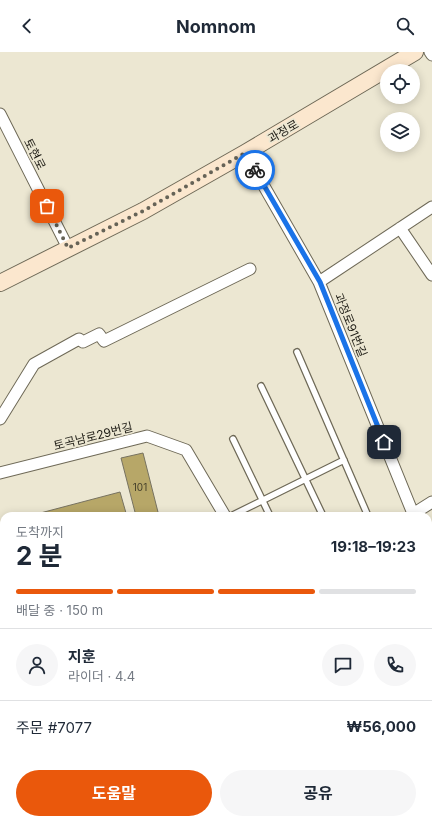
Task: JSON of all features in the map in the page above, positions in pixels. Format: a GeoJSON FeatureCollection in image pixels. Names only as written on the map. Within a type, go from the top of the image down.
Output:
{"type":"FeatureCollection","features":[{"type":"Feature","properties":{"kind":"main road","name":"과정로"},"geometry":{"type":"LineString","coordinates":[[0,283],[143,211],[245,153],[415,52]]}},
{"type":"Feature","properties":{"kind":"street","name":"토현로"},"geometry":{"type":"LineString","coordinates":[[1,120],[68,248]]}},
{"type":"Feature","properties":{"kind":"street","name":"과정로91번길"},"geometry":{"type":"LineString","coordinates":[[245,153],[320,282],[412,512]]}},
{"type":"Feature","properties":{"kind":"street"},"geometry":{"type":"LineString","coordinates":[[320,282],[432,207]]}},
{"type":"Feature","properties":{"kind":"street"},"geometry":{"type":"LineString","coordinates":[[400,228],[432,275]]}},
{"type":"Feature","properties":{"kind":"street"},"geometry":{"type":"LineString","coordinates":[[0,419],[34,364],[79,338],[83,342],[99,334],[104,341],[250,269]]}},
{"type":"Feature","properties":{"kind":"street","name":"토곡남로29번길"},"geometry":{"type":"LineString","coordinates":[[0,473],[146,436],[186,450],[222,512]]}},
{"type":"Feature","properties":{"kind":"street"},"geometry":{"type":"LineString","coordinates":[[419,512],[432,502]]}},
{"type":"Feature","properties":{"kind":"lane"},"geometry":{"type":"LineString","coordinates":[[297,352],[366,512]]}},
{"type":"Feature","properties":{"kind":"lane"},"geometry":{"type":"LineString","coordinates":[[261,386],[321,512]]}},
{"type":"Feature","properties":{"kind":"lane"},"geometry":{"type":"LineString","coordinates":[[233,439],[268,512]]}},
{"type":"Feature","properties":{"kind":"lane"},"geometry":{"type":"LineString","coordinates":[[240,512],[344,460]]}},
{"type":"Feature","properties":{"kind":"building"},"geometry":{"type":"Polygon","coordinates":[[[143,453],[158,512],[135,512],[121,458],[143,453]]]}},
{"type":"Feature","properties":{"kind":"building"},"geometry":{"type":"Polygon","coordinates":[[[120,492],[126,512],[44,512],[120,492]]]}},
{"type":"Feature","properties":{"kind":"way so far"},"geometry":{"type":"LineString","coordinates":[[47,206],[68,248],[143,211],[245,153],[255,170]]}},
{"type":"Feature","properties":{"kind":"route"},"geometry":{"type":"LineString","coordinates":[[255,170],[320,282],[384,442]]}}]}
